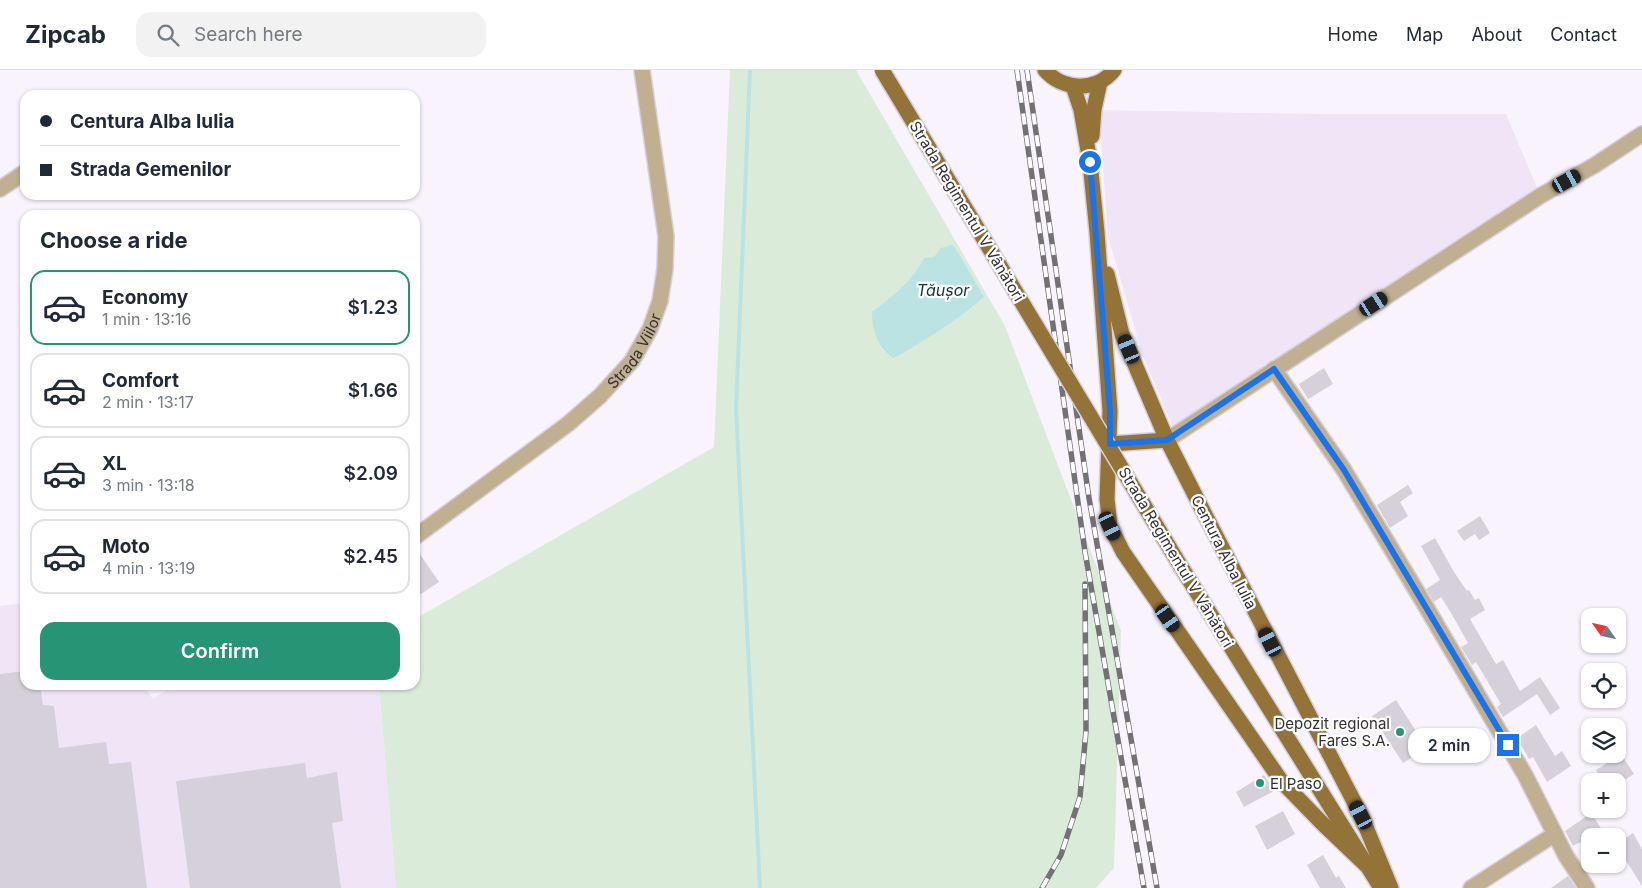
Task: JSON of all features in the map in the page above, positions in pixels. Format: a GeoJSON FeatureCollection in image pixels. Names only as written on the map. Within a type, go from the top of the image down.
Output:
{"type":"FeatureCollection","features":[{"type":"Feature","properties":{"kind":"main road","name":"Strada Regimentul V Vânători"},"geometry":{"type":"LineString","coordinates":[[882,70],[1183,570],[1381,888]]}},
{"type":"Feature","properties":{"kind":"main road"},"geometry":{"type":"LineString","coordinates":[[1046,70],[1059,81],[1073,86],[1087,86],[1100,82],[1114,70]]}},
{"type":"Feature","properties":{"kind":"main road","name":"Centura Alba Iulia"},"geometry":{"type":"LineString","coordinates":[[1090,162],[1094,110],[1100,82]]}},
{"type":"Feature","properties":{"kind":"main road","name":"Centura Alba Iulia"},"geometry":{"type":"LineString","coordinates":[[1073,86],[1081,110],[1090,162],[1097,232],[1110,411],[1107,499],[1110,526],[1122,552],[1282,782],[1366,864]]}},
{"type":"Feature","properties":{"kind":"main road","name":"Centura Alba Iulia"},"geometry":{"type":"LineString","coordinates":[[1097,232],[1122,334],[1167,440],[1361,815],[1391,888]]}},
{"type":"Feature","properties":{"kind":"main road"},"geometry":{"type":"LineString","coordinates":[[1110,444],[1167,440]]}},
{"type":"Feature","properties":{"kind":"street","name":"Strada Viilor"},"geometry":{"type":"LineString","coordinates":[[420,533],[568,424],[600,396],[632,361],[650,330],[660,301],[665,269],[666,236],[642,70]]}},
{"type":"Feature","properties":{"kind":"street"},"geometry":{"type":"LineString","coordinates":[[1167,440],[1540,196],[1595,165],[1642,134]]}},
{"type":"Feature","properties":{"kind":"street"},"geometry":{"type":"LineString","coordinates":[[0,189],[20,175]]}},
{"type":"Feature","properties":{"kind":"street"},"geometry":{"type":"LineString","coordinates":[[1274,369],[1344,470],[1491,715],[1525,774],[1566,856],[1587,888]]}},
{"type":"Feature","properties":{"kind":"street"},"geometry":{"type":"LineString","coordinates":[[1471,888],[1555,834]]}},
{"type":"Feature","properties":{"kind":"shaded area"},"geometry":{"type":"Polygon","coordinates":[[[730,70],[856,70],[1005,326],[1121,631],[1114,868],[1096,888],[396,888],[379,690],[420,690],[420,616],[714,447],[730,70]]]}},
{"type":"Feature","properties":{"kind":"shaded area"},"geometry":{"type":"Polygon","coordinates":[[[1099,110],[1317,114],[1506,114],[1538,190],[1173,428],[1142,353],[1108,236],[1099,110]]]}},
{"type":"Feature","properties":{"kind":"shaded area"},"geometry":{"type":"Polygon","coordinates":[[[20,604],[20,690],[147,690],[153,699],[166,690],[379,690],[396,888],[0,888],[0,606],[20,604]]]}},
{"type":"Feature","properties":{"kind":"water","name":"Tăușor"},"geometry":{"type":"Polygon","coordinates":[[[952,245],[984,297],[940,330],[894,358],[884,350],[877,338],[873,326],[872,312],[908,281],[924,258],[934,257],[941,248],[952,245]]]}},
{"type":"Feature","properties":{"kind":"building"},"geometry":{"type":"Polygon","coordinates":[[[1324,368],[1333,384],[1308,399],[1299,384],[1324,368]]]}},
{"type":"Feature","properties":{"kind":"building"},"geometry":{"type":"Polygon","coordinates":[[[1408,485],[1413,493],[1400,502],[1408,516],[1390,528],[1377,505],[1408,485]]]}},
{"type":"Feature","properties":{"kind":"building"},"geometry":{"type":"Polygon","coordinates":[[[1480,516],[1490,533],[1479,540],[1475,534],[1464,541],[1457,531],[1480,516]]]}},
{"type":"Feature","properties":{"kind":"building"},"geometry":{"type":"Polygon","coordinates":[[[1435,538],[1467,591],[1469,590],[1475,600],[1479,598],[1485,610],[1470,619],[1496,664],[1503,660],[1520,691],[1540,677],[1560,708],[1550,715],[1537,694],[1503,717],[1497,707],[1501,704],[1476,662],[1472,665],[1461,647],[1468,643],[1451,613],[1441,597],[1434,602],[1426,589],[1440,580],[1421,546],[1435,538]]]}},
{"type":"Feature","properties":{"kind":"building"},"geometry":{"type":"Polygon","coordinates":[[[420,554],[439,582],[420,595],[420,554]]]}},
{"type":"Feature","properties":{"kind":"building"},"geometry":{"type":"Polygon","coordinates":[[[20,672],[20,690],[41,690],[43,705],[54,706],[59,748],[106,742],[109,764],[131,762],[147,888],[0,888],[0,674],[20,672]]]}},
{"type":"Feature","properties":{"kind":"building","name":"Depozit regional Fares S.A."},"geometry":{"type":"Polygon","coordinates":[[[1396,700],[1427,748],[1403,763],[1372,716],[1396,700]]]}},
{"type":"Feature","properties":{"kind":"building"},"geometry":{"type":"Polygon","coordinates":[[[1536,725],[1555,756],[1562,751],[1571,766],[1547,782],[1533,757],[1529,759],[1517,738],[1536,725]]]}},
{"type":"Feature","properties":{"kind":"building"},"geometry":{"type":"Polygon","coordinates":[[[1626,762],[1634,774],[1626,779],[1626,773],[1598,773],[1596,770],[1607,763],[1626,762]]]}},
{"type":"Feature","properties":{"kind":"building"},"geometry":{"type":"Polygon","coordinates":[[[305,763],[307,778],[337,772],[343,821],[332,823],[341,888],[190,888],[176,781],[305,763]]]}},
{"type":"Feature","properties":{"kind":"building","name":"El Paso"},"geometry":{"type":"Polygon","coordinates":[[[1264,775],[1274,791],[1244,807],[1236,792],[1264,775]]]}},
{"type":"Feature","properties":{"kind":"building"},"geometry":{"type":"Polygon","coordinates":[[[1283,811],[1295,834],[1267,850],[1255,826],[1283,811]]]}},
{"type":"Feature","properties":{"kind":"building"},"geometry":{"type":"Polygon","coordinates":[[[1584,818],[1594,818],[1601,828],[1581,828],[1581,844],[1580,842],[1573,846],[1565,831],[1584,818]]]}},
{"type":"Feature","properties":{"kind":"building"},"geometry":{"type":"Polygon","coordinates":[[[1633,833],[1642,849],[1642,886],[1626,861],[1626,838],[1633,833]]]}},
{"type":"Feature","properties":{"kind":"building"},"geometry":{"type":"Polygon","coordinates":[[[1323,855],[1336,878],[1339,876],[1346,888],[1320,888],[1307,865],[1323,855]]]}},
{"type":"Feature","properties":{"kind":"building"},"geometry":{"type":"Polygon","coordinates":[[[1568,876],[1576,888],[1551,888],[1568,876]]]}},
{"type":"Feature","properties":{"kind":"waterway"},"geometry":{"type":"LineString","coordinates":[[750,70],[736,409],[760,888]]}},
{"type":"Feature","properties":{"kind":"railway"},"geometry":{"type":"LineString","coordinates":[[1017,70],[1085,552],[1144,888]]}},
{"type":"Feature","properties":{"kind":"railway"},"geometry":{"type":"LineString","coordinates":[[1027,70],[1089,498],[1157,888]]}},
{"type":"Feature","properties":{"kind":"railway"},"geometry":{"type":"LineString","coordinates":[[1042,888],[1061,855],[1080,797],[1086,731],[1085,584]]}},
{"type":"Feature","properties":{"kind":"place","name":"Depozit regional Fares S.A."},"geometry":{"type":"Point","coordinates":[1400,732]}},
{"type":"Feature","properties":{"kind":"place","name":"El Paso"},"geometry":{"type":"Point","coordinates":[1260,783]}},
{"type":"Feature","properties":{"kind":"route"},"geometry":{"type":"LineString","coordinates":[[1090,162],[1110,411],[1110,444],[1167,440],[1274,369],[1344,470],[1508,745]]}}]}
